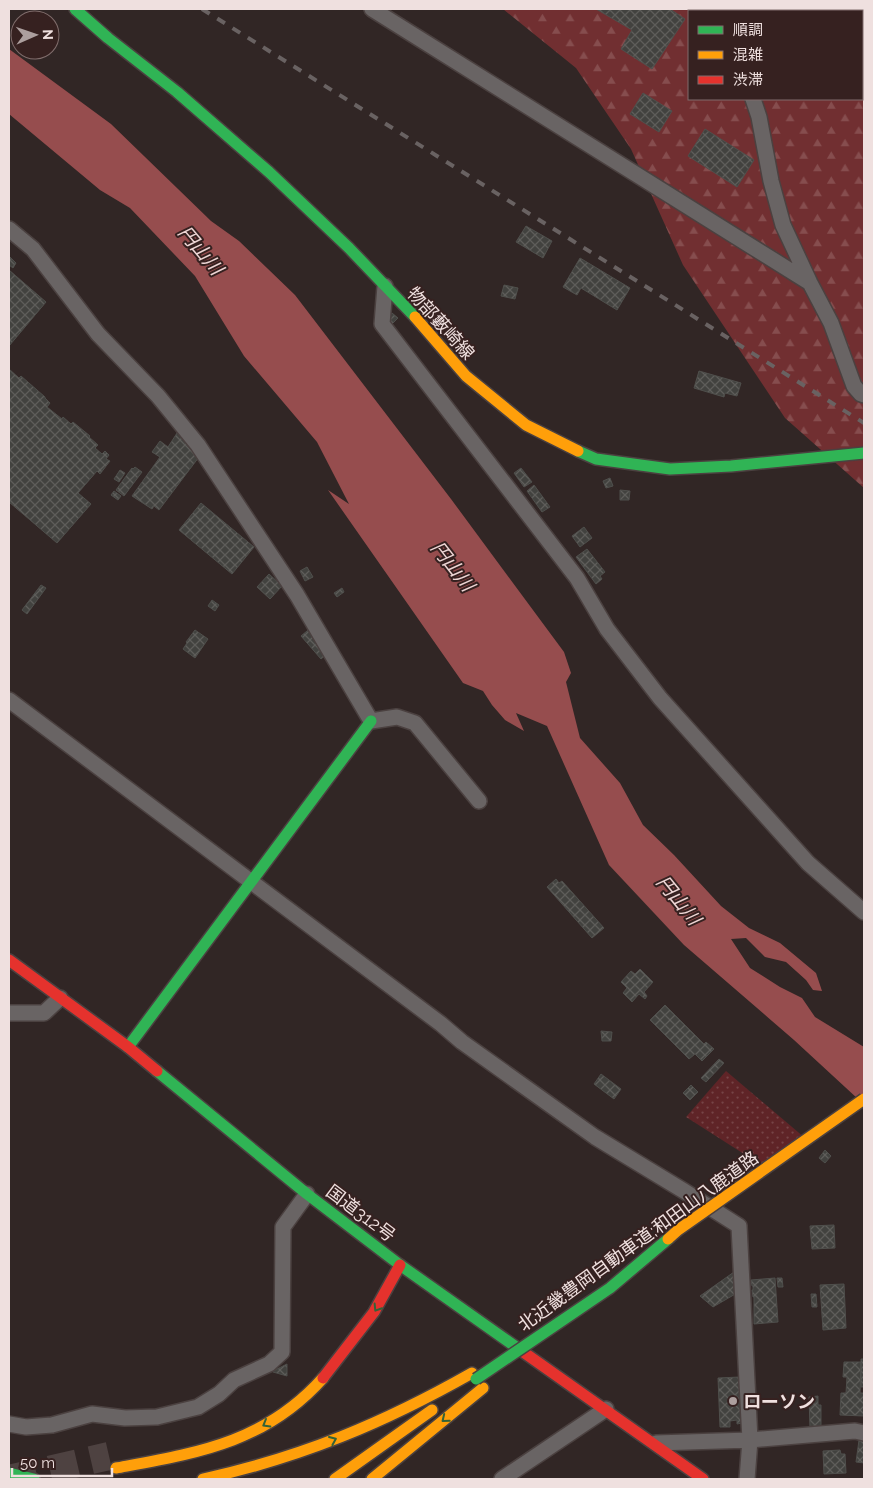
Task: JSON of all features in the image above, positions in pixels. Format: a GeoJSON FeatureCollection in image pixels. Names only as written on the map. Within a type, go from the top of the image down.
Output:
{"type":"FeatureCollection","features":[{"type":"Feature","properties":{"kind":"main road","name":"物部藪崎線"},"geometry":{"type":"LineString","coordinates":[[75,9],[269,172],[349,248],[424,327],[466,376],[526,424],[596,460],[670,470],[864,453]]}},
{"type":"Feature","properties":{"kind":"main road"},"geometry":{"type":"LineString","coordinates":[[128,1047],[371,721]]}},
{"type":"Feature","properties":{"kind":"main road","name":"国道312号"},"geometry":{"type":"LineString","coordinates":[[9,960],[128,1047],[307,1194],[400,1265],[703,1479]]}},
{"type":"Feature","properties":{"kind":"main road","name":"北近畿豊岡自動車道;和田山八鹿道路"},"geometry":{"type":"LineString","coordinates":[[477,1380],[610,1288],[678,1230],[864,1099]]}},
{"type":"Feature","properties":{"kind":"main road"},"geometry":{"type":"LineString","coordinates":[[630,1256],[678,1230]]}},
{"type":"Feature","properties":{"kind":"main road"},"geometry":{"type":"LineString","coordinates":[[366,1300],[400,1265]]}},
{"type":"Feature","properties":{"kind":"main road"},"geometry":{"type":"LineString","coordinates":[[116,1468],[178,1456],[222,1444],[244,1436],[293,1407],[319,1383],[344,1353],[376,1310],[400,1265]]}},
{"type":"Feature","properties":{"kind":"main road"},"geometry":{"type":"LineString","coordinates":[[372,1479],[477,1380],[559,1309]]}},
{"type":"Feature","properties":{"kind":"main road"},"geometry":{"type":"LineString","coordinates":[[203,1479],[251,1468],[315,1448],[477,1380]]}},
{"type":"Feature","properties":{"kind":"main road"},"geometry":{"type":"LineString","coordinates":[[335,1479],[477,1380]]}},
{"type":"Feature","properties":{"kind":"main road"},"geometry":{"type":"LineString","coordinates":[[9,1473],[34,1479]]}},
{"type":"Feature","properties":{"kind":"street"},"geometry":{"type":"LineString","coordinates":[[372,9],[810,283]]}},
{"type":"Feature","properties":{"kind":"street"},"geometry":{"type":"LineString","coordinates":[[753,100],[759,117],[771,181],[783,225],[831,323],[854,386],[864,395]]}},
{"type":"Feature","properties":{"kind":"street"},"geometry":{"type":"LineString","coordinates":[[9,229],[33,249],[98,334],[158,396],[198,445],[297,595],[371,721],[397,716],[415,723],[479,801]]}},
{"type":"Feature","properties":{"kind":"street"},"geometry":{"type":"LineString","coordinates":[[385,286],[382,324],[577,578],[607,629],[667,705],[808,863],[864,912]]}},
{"type":"Feature","properties":{"kind":"street"},"geometry":{"type":"LineString","coordinates":[[9,700],[441,1024],[462,1042],[595,1137],[739,1226],[750,1440],[747,1479]]}},
{"type":"Feature","properties":{"kind":"street"},"geometry":{"type":"LineString","coordinates":[[9,1013],[44,1013],[60,998]]}},
{"type":"Feature","properties":{"kind":"street"},"geometry":{"type":"LineString","coordinates":[[9,1424],[26,1427],[52,1425],[92,1414],[125,1418],[157,1417],[198,1407],[219,1394],[234,1380],[269,1364],[282,1352],[283,1227],[307,1194]]}},
{"type":"Feature","properties":{"kind":"street"},"geometry":{"type":"LineString","coordinates":[[502,1479],[606,1409]]}},
{"type":"Feature","properties":{"kind":"street"},"geometry":{"type":"LineString","coordinates":[[654,1443],[750,1440],[855,1432],[864,1433]]}},
{"type":"Feature","properties":{"kind":"green space"},"geometry":{"type":"Polygon","coordinates":[[[503,9],[864,9],[864,488],[785,418],[683,265],[631,149],[576,68],[503,9]]]}},
{"type":"Feature","properties":{"kind":"shaded area"},"geometry":{"type":"Polygon","coordinates":[[[726,1071],[805,1138],[766,1168],[686,1117],[726,1071]]]}},
{"type":"Feature","properties":{"kind":"water","name":"円山川"},"geometry":{"type":"Polygon","coordinates":[[[9,49],[10,60],[24,60],[111,124],[211,221],[239,241],[295,295],[451,499],[564,652],[571,673],[566,682],[580,738],[620,783],[643,825],[674,855],[721,906],[749,928],[780,943],[816,973],[822,991],[813,990],[806,980],[786,962],[765,957],[746,938],[731,939],[750,968],[802,998],[815,1017],[864,1047],[864,1101],[858,1099],[794,1040],[684,945],[609,865],[547,726],[516,713],[524,731],[505,720],[483,691],[463,683],[328,490],[349,504],[317,442],[244,356],[195,276],[130,208],[100,190],[9,114],[9,49]]]}},
{"type":"Feature","properties":{"kind":"building"},"geometry":{"type":"Polygon","coordinates":[[[596,9],[670,9],[685,19],[652,69],[621,49],[632,30],[596,9]]]}},
{"type":"Feature","properties":{"kind":"building"},"geometry":{"type":"Polygon","coordinates":[[[643,93],[672,111],[659,132],[630,114],[643,93]]]}},
{"type":"Feature","properties":{"kind":"building"},"geometry":{"type":"Polygon","coordinates":[[[705,129],[754,160],[737,187],[688,156],[705,129]]]}},
{"type":"Feature","properties":{"kind":"building"},"geometry":{"type":"Polygon","coordinates":[[[526,226],[552,241],[543,258],[516,242],[526,226]]]}},
{"type":"Feature","properties":{"kind":"building"},"geometry":{"type":"Polygon","coordinates":[[[9,256],[16,263],[13,268],[9,265],[9,256]]]}},
{"type":"Feature","properties":{"kind":"building"},"geometry":{"type":"Polygon","coordinates":[[[580,258],[630,288],[617,310],[581,288],[577,295],[563,287],[580,258]]]}},
{"type":"Feature","properties":{"kind":"building"},"geometry":{"type":"Polygon","coordinates":[[[9,270],[46,302],[9,346],[9,270]]]}},
{"type":"Feature","properties":{"kind":"building"},"geometry":{"type":"Polygon","coordinates":[[[504,285],[518,288],[515,299],[501,296],[504,285]]]}},
{"type":"Feature","properties":{"kind":"building"},"geometry":{"type":"Polygon","coordinates":[[[392,313],[398,318],[392,324],[387,318],[392,313]]]}},
{"type":"Feature","properties":{"kind":"building"},"geometry":{"type":"Polygon","coordinates":[[[9,369],[19,378],[21,376],[45,397],[50,403],[47,407],[62,419],[63,417],[71,424],[73,422],[98,445],[95,448],[102,454],[105,451],[109,455],[106,459],[110,461],[100,474],[97,471],[78,493],[91,504],[57,543],[9,502],[9,369]]]}},
{"type":"Feature","properties":{"kind":"building"},"geometry":{"type":"Polygon","coordinates":[[[699,371],[741,383],[737,396],[725,393],[724,397],[694,388],[699,371]]]}},
{"type":"Feature","properties":{"kind":"building"},"geometry":{"type":"Polygon","coordinates":[[[179,430],[205,449],[159,510],[154,506],[152,509],[132,496],[160,457],[152,452],[160,441],[168,447],[179,430]]]}},
{"type":"Feature","properties":{"kind":"building"},"geometry":{"type":"Polygon","coordinates":[[[135,467],[142,472],[124,496],[116,490],[132,468],[135,467]]]}},
{"type":"Feature","properties":{"kind":"building"},"geometry":{"type":"Polygon","coordinates":[[[521,468],[532,482],[524,487],[514,473],[521,468]]]}},
{"type":"Feature","properties":{"kind":"building"},"geometry":{"type":"Polygon","coordinates":[[[120,470],[125,473],[119,482],[114,479],[120,470]]]}},
{"type":"Feature","properties":{"kind":"building"},"geometry":{"type":"Polygon","coordinates":[[[610,478],[613,486],[606,488],[603,481],[610,478]]]}},
{"type":"Feature","properties":{"kind":"building"},"geometry":{"type":"Polygon","coordinates":[[[534,485],[550,507],[542,512],[527,491],[534,485]]]}},
{"type":"Feature","properties":{"kind":"building"},"geometry":{"type":"Polygon","coordinates":[[[620,490],[630,491],[629,500],[620,500],[620,490]]]}},
{"type":"Feature","properties":{"kind":"building"},"geometry":{"type":"Polygon","coordinates":[[[114,491],[121,496],[118,500],[111,495],[114,491]]]}},
{"type":"Feature","properties":{"kind":"building"},"geometry":{"type":"Polygon","coordinates":[[[201,503],[254,547],[232,574],[179,530],[201,503]]]}},
{"type":"Feature","properties":{"kind":"building"},"geometry":{"type":"Polygon","coordinates":[[[584,527],[592,538],[580,547],[572,536],[584,527]]]}},
{"type":"Feature","properties":{"kind":"building"},"geometry":{"type":"Polygon","coordinates":[[[587,549],[605,572],[600,576],[602,579],[596,584],[576,557],[587,549]]]}},
{"type":"Feature","properties":{"kind":"building"},"geometry":{"type":"Polygon","coordinates":[[[307,567],[313,577],[305,581],[300,571],[307,567]]]}},
{"type":"Feature","properties":{"kind":"building"},"geometry":{"type":"Polygon","coordinates":[[[269,574],[282,586],[270,599],[257,587],[269,574]]]}},
{"type":"Feature","properties":{"kind":"building"},"geometry":{"type":"Polygon","coordinates":[[[41,585],[46,588],[27,614],[22,610],[41,585]]]}},
{"type":"Feature","properties":{"kind":"building"},"geometry":{"type":"Polygon","coordinates":[[[342,588],[344,592],[337,597],[334,593],[342,588]]]}},
{"type":"Feature","properties":{"kind":"building"},"geometry":{"type":"Polygon","coordinates":[[[212,600],[219,605],[215,611],[208,606],[212,600]]]}},
{"type":"Feature","properties":{"kind":"building"},"geometry":{"type":"Polygon","coordinates":[[[313,626],[333,649],[321,659],[301,636],[313,626]]]}},
{"type":"Feature","properties":{"kind":"building"},"geometry":{"type":"Polygon","coordinates":[[[195,630],[208,639],[195,658],[183,649],[195,630]]]}},
{"type":"Feature","properties":{"kind":"building"},"geometry":{"type":"Polygon","coordinates":[[[556,879],[559,883],[562,881],[604,928],[592,938],[547,887],[556,879]]]}},
{"type":"Feature","properties":{"kind":"building"},"geometry":{"type":"Polygon","coordinates":[[[640,969],[653,982],[644,992],[647,996],[645,999],[639,994],[632,1002],[623,993],[627,988],[621,982],[631,971],[635,974],[640,969]]]}},
{"type":"Feature","properties":{"kind":"building"},"geometry":{"type":"Polygon","coordinates":[[[665,1005],[704,1044],[706,1042],[714,1049],[702,1061],[695,1054],[689,1059],[650,1020],[665,1005]]]}},
{"type":"Feature","properties":{"kind":"building"},"geometry":{"type":"Polygon","coordinates":[[[601,1031],[612,1032],[611,1041],[602,1041],[601,1031]]]}},
{"type":"Feature","properties":{"kind":"building"},"geometry":{"type":"Polygon","coordinates":[[[719,1059],[724,1063],[706,1082],[701,1078],[719,1059]]]}},
{"type":"Feature","properties":{"kind":"building"},"geometry":{"type":"Polygon","coordinates":[[[601,1074],[621,1089],[614,1099],[594,1084],[601,1074]]]}},
{"type":"Feature","properties":{"kind":"building"},"geometry":{"type":"Polygon","coordinates":[[[691,1085],[698,1092],[690,1100],[683,1093],[691,1085]]]}},
{"type":"Feature","properties":{"kind":"building"},"geometry":{"type":"Polygon","coordinates":[[[825,1150],[831,1156],[825,1163],[819,1158],[825,1150]]]}},
{"type":"Feature","properties":{"kind":"building"},"geometry":{"type":"Polygon","coordinates":[[[834,1225],[835,1248],[812,1249],[810,1226],[834,1225]]]}},
{"type":"Feature","properties":{"kind":"building"},"geometry":{"type":"Polygon","coordinates":[[[734,1272],[737,1293],[713,1307],[700,1296],[734,1272]]]}},
{"type":"Feature","properties":{"kind":"building"},"geometry":{"type":"Polygon","coordinates":[[[775,1278],[778,1322],[754,1324],[754,1297],[751,1280],[775,1278]]]}},
{"type":"Feature","properties":{"kind":"building"},"geometry":{"type":"Polygon","coordinates":[[[777,1278],[782,1278],[783,1287],[778,1287],[777,1278]]]}},
{"type":"Feature","properties":{"kind":"building"},"geometry":{"type":"Polygon","coordinates":[[[844,1284],[846,1328],[823,1330],[820,1285],[844,1284]]]}},
{"type":"Feature","properties":{"kind":"building"},"geometry":{"type":"Polygon","coordinates":[[[811,1294],[816,1294],[817,1307],[812,1307],[811,1294]]]}},
{"type":"Feature","properties":{"kind":"building"},"geometry":{"type":"Polygon","coordinates":[[[861,1359],[864,1359],[864,1387],[861,1387],[861,1359]]]}},
{"type":"Feature","properties":{"kind":"building"},"geometry":{"type":"Polygon","coordinates":[[[844,1362],[861,1362],[860,1393],[864,1393],[864,1416],[840,1415],[841,1393],[846,1393],[847,1377],[843,1377],[844,1362]]]}},
{"type":"Feature","properties":{"kind":"building"},"geometry":{"type":"Polygon","coordinates":[[[287,1364],[287,1376],[273,1372],[273,1371],[287,1364]]]}},
{"type":"Feature","properties":{"kind":"building"},"geometry":{"type":"Polygon","coordinates":[[[740,1377],[742,1423],[737,1424],[737,1420],[730,1421],[730,1427],[720,1427],[718,1378],[740,1377]]]}},
{"type":"Feature","properties":{"kind":"building"},"geometry":{"type":"Polygon","coordinates":[[[818,1396],[818,1405],[821,1405],[821,1428],[810,1428],[809,1397],[818,1396]]]}},
{"type":"Feature","properties":{"kind":"building"},"geometry":{"type":"Polygon","coordinates":[[[860,1433],[864,1434],[864,1463],[856,1462],[860,1433]]]}},
{"type":"Feature","properties":{"kind":"building"},"geometry":{"type":"Polygon","coordinates":[[[840,1450],[841,1454],[845,1454],[846,1473],[824,1474],[823,1451],[840,1450]]]}},
{"type":"Feature","properties":{"kind":"tunnel"},"geometry":{"type":"LineString","coordinates":[[9,1479],[109,1456]]}},
{"type":"Feature","properties":{"kind":"railway"},"geometry":{"type":"LineString","coordinates":[[202,9],[864,423]]}},
{"type":"Feature","properties":{"kind":"traffic: fast"},"geometry":{"type":"LineString","coordinates":[[75,9],[108,38],[177,92],[269,172],[349,248],[415,317]]}},
{"type":"Feature","properties":{"kind":"traffic: fast"},"geometry":{"type":"LineString","coordinates":[[578,451],[596,459],[670,469],[731,466],[864,453]]}},
{"type":"Feature","properties":{"kind":"traffic: fast"},"geometry":{"type":"LineString","coordinates":[[128,1047],[371,721]]}},
{"type":"Feature","properties":{"kind":"traffic: fast"},"geometry":{"type":"LineString","coordinates":[[157,1071],[307,1194],[400,1265],[519,1349]]}},
{"type":"Feature","properties":{"kind":"traffic: fast"},"geometry":{"type":"LineString","coordinates":[[476,1379],[610,1288],[668,1239]]}},
{"type":"Feature","properties":{"kind":"traffic: fast"},"geometry":{"type":"LineString","coordinates":[[9,1473],[34,1479]]}},
{"type":"Feature","properties":{"kind":"traffic: slow"},"geometry":{"type":"LineString","coordinates":[[415,317],[466,376],[526,425],[578,451]]}},
{"type":"Feature","properties":{"kind":"traffic: slow"},"geometry":{"type":"LineString","coordinates":[[668,1239],[678,1230],[864,1099]]}},
{"type":"Feature","properties":{"kind":"traffic: slow"},"geometry":{"type":"LineString","coordinates":[[203,1479],[274,1460],[342,1436],[407,1408],[472,1373]]}},
{"type":"Feature","properties":{"kind":"traffic: slow"},"geometry":{"type":"LineString","coordinates":[[116,1468],[174,1457],[228,1442],[278,1417],[301,1400],[323,1378]]}},
{"type":"Feature","properties":{"kind":"traffic: slow"},"geometry":{"type":"LineString","coordinates":[[372,1479],[483,1388]]}},
{"type":"Feature","properties":{"kind":"traffic: slow"},"geometry":{"type":"LineString","coordinates":[[335,1479],[432,1410]]}},
{"type":"Feature","properties":{"kind":"traffic: jam"},"geometry":{"type":"LineString","coordinates":[[9,960],[128,1047],[157,1071]]}},
{"type":"Feature","properties":{"kind":"traffic: jam"},"geometry":{"type":"LineString","coordinates":[[323,1378],[374,1312],[400,1265]]}},
{"type":"Feature","properties":{"kind":"traffic: jam"},"geometry":{"type":"LineString","coordinates":[[519,1349],[703,1479]]}},
{"type":"Feature","properties":{"kind":"place","name":"ローソン"},"geometry":{"type":"Point","coordinates":[733,1401]}}]}
